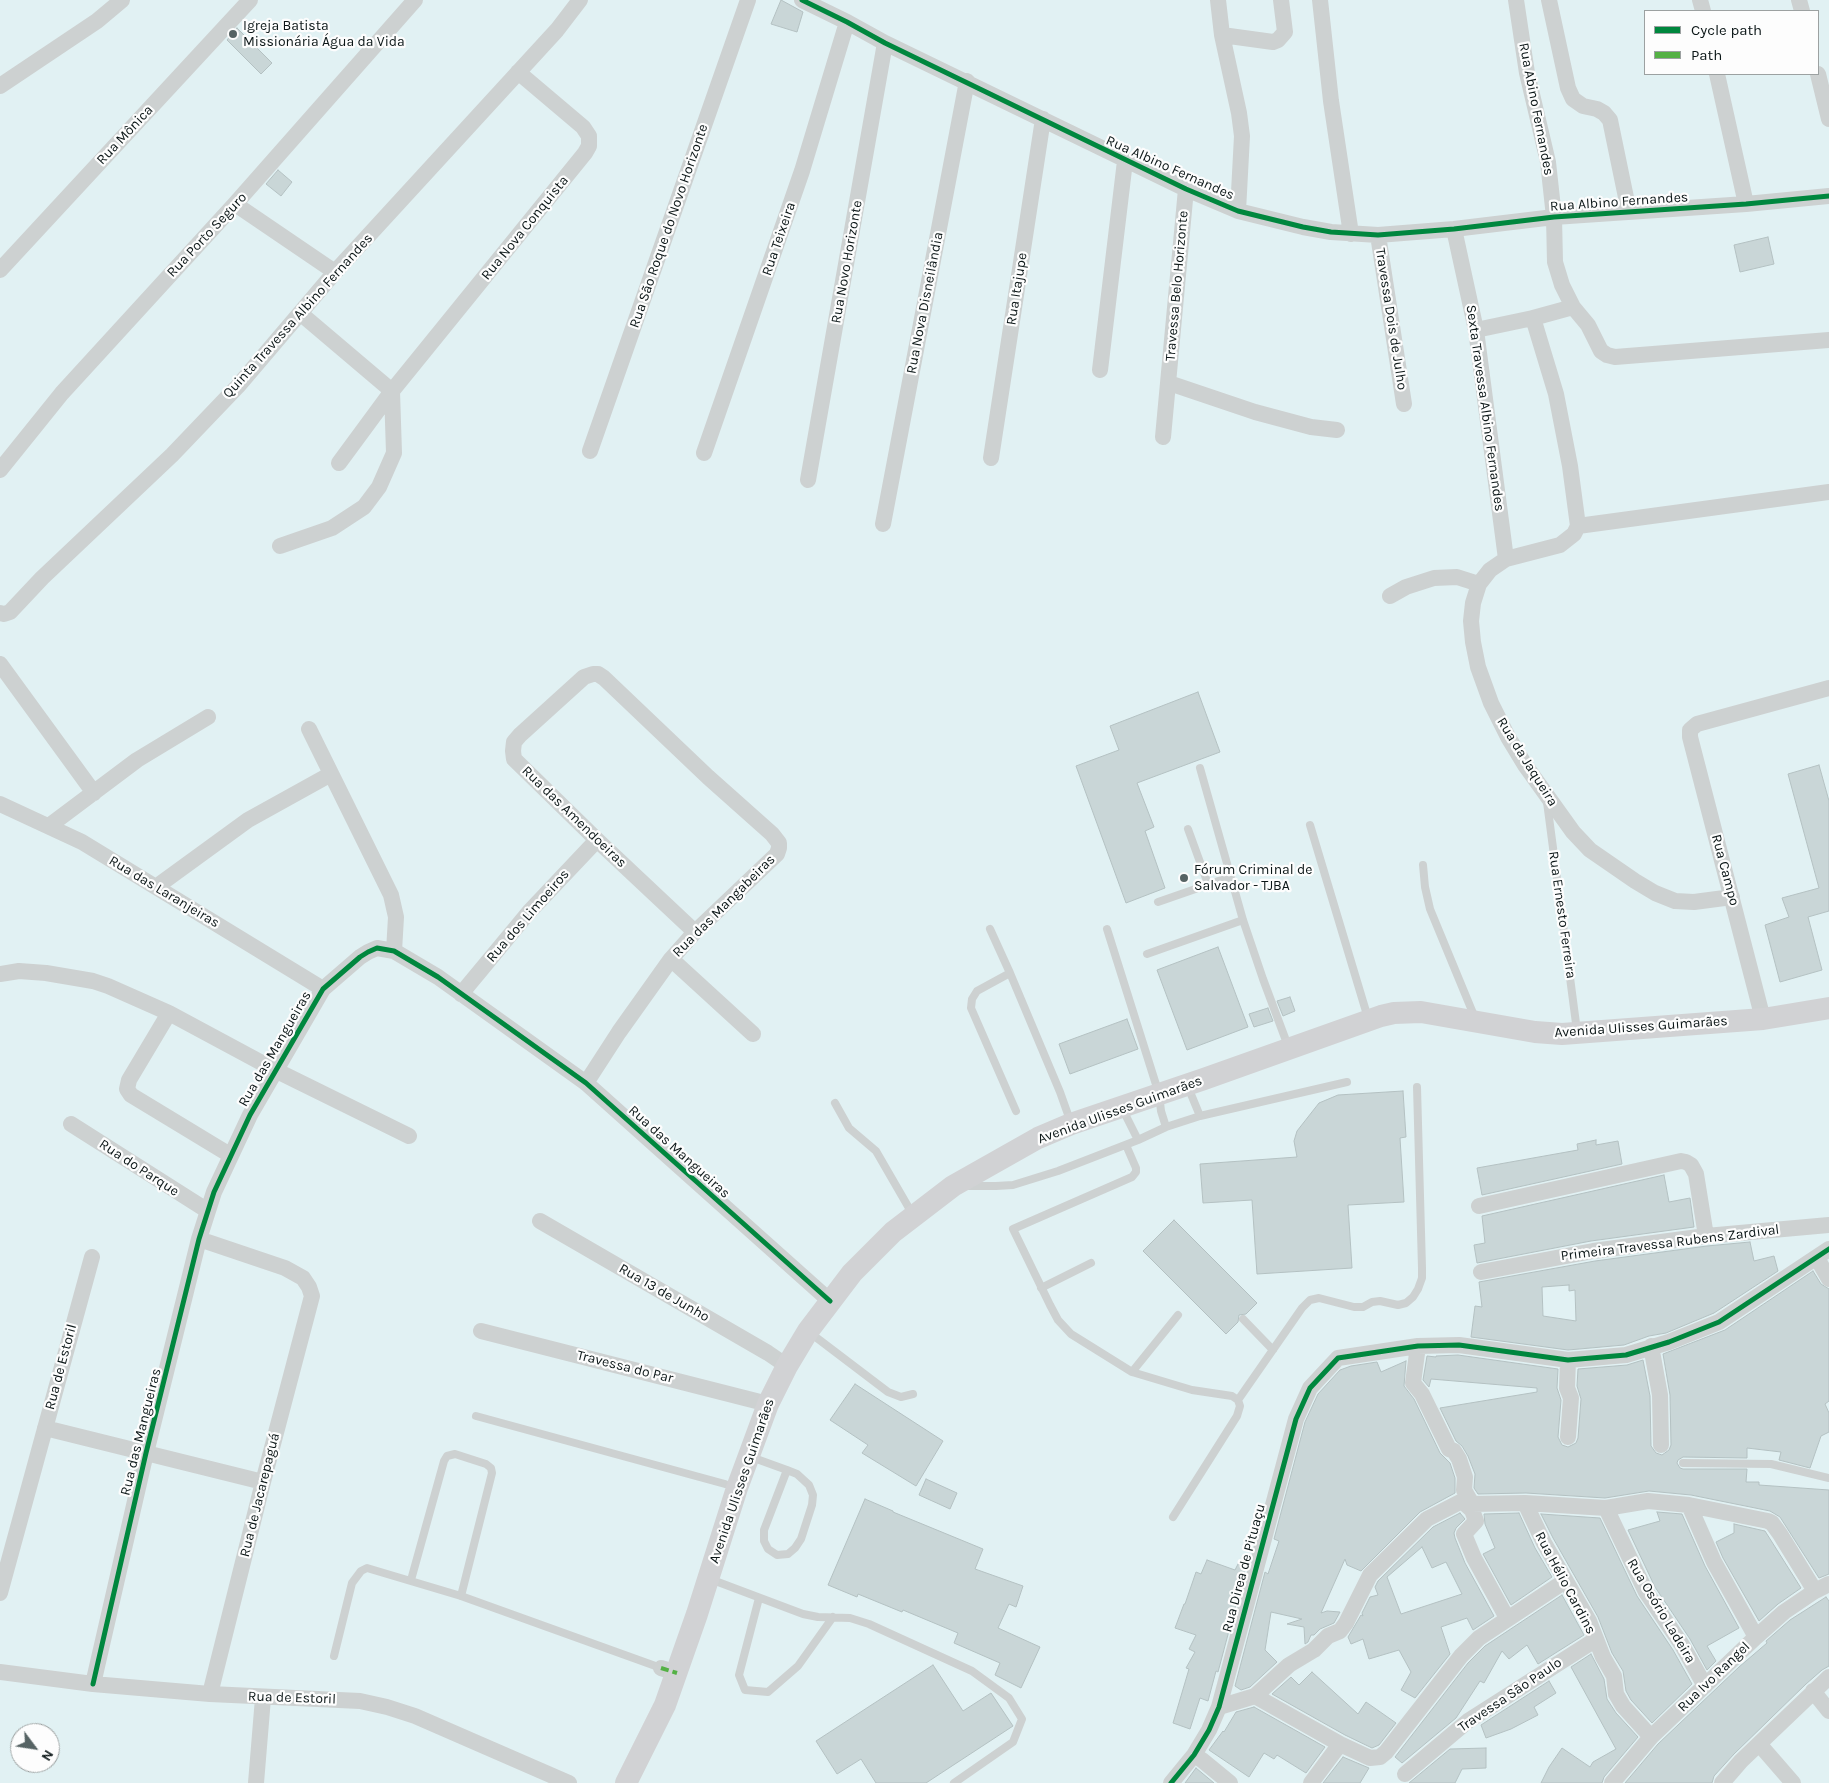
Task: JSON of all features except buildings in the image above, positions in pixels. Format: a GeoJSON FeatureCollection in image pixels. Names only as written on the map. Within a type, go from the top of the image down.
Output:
{"type":"FeatureCollection","features":[{"type":"Feature","properties":{"kind":"main road","name":"Avenida Ulisses Guimarães"},"geometry":{"type":"LineString","coordinates":[[626,1783],[655,1727],[669,1671],[708,1578],[731,1486],[749,1456],[768,1404],[786,1366],[808,1331],[852,1273],[912,1215],[953,1186],[1038,1138],[1071,1124],[1369,1020],[1394,1013],[1407,1012],[1476,1021],[1535,1032],[1577,1033],[1763,1019],[1829,1008]]}},
{"type":"Feature","properties":{"kind":"street"},"geometry":{"type":"LineString","coordinates":[[0,86],[97,21],[122,0]]}},
{"type":"Feature","properties":{"kind":"street","name":"Rua Mônica"},"geometry":{"type":"LineString","coordinates":[[0,270],[250,0]]}},
{"type":"Feature","properties":{"kind":"street","name":"Rua Porto Seguro"},"geometry":{"type":"LineString","coordinates":[[0,470],[62,393],[235,204],[415,0]]}},
{"type":"Feature","properties":{"kind":"street","name":"Quinta Travessa Albino Fernandes"},"geometry":{"type":"LineString","coordinates":[[0,613],[10,612],[42,578],[172,455],[238,386],[335,272],[557,30],[580,0]]}},
{"type":"Feature","properties":{"kind":"street","name":"Rua São Roque do Novo Horizonte"},"geometry":{"type":"LineString","coordinates":[[590,451],[748,0]]}},
{"type":"Feature","properties":{"kind":"street","name":"Rua Albino Fernandes"},"geometry":{"type":"LineString","coordinates":[[802,0],[885,43],[1186,190],[1238,211],[1303,227],[1351,234],[1378,235],[1554,218],[1829,196]]}},
{"type":"Feature","properties":{"kind":"street"},"geometry":{"type":"LineString","coordinates":[[1218,0],[1222,35],[1239,113],[1242,136],[1238,211]]}},
{"type":"Feature","properties":{"kind":"street"},"geometry":{"type":"LineString","coordinates":[[1222,35],[1273,42],[1278,40],[1285,32],[1281,0]]}},
{"type":"Feature","properties":{"kind":"street"},"geometry":{"type":"LineString","coordinates":[[1320,0],[1331,101],[1351,234]]}},
{"type":"Feature","properties":{"kind":"street","name":"Rua Abino Fernandes"},"geometry":{"type":"LineString","coordinates":[[1516,0],[1527,73],[1548,162],[1554,218]]}},
{"type":"Feature","properties":{"kind":"street"},"geometry":{"type":"LineString","coordinates":[[1549,0],[1568,88],[1573,99],[1583,106],[1597,109],[1610,120],[1629,212]]}},
{"type":"Feature","properties":{"kind":"street","name":"Rua Teixeira"},"geometry":{"type":"LineString","coordinates":[[704,453],[802,171],[847,22]]}},
{"type":"Feature","properties":{"kind":"street","name":"Rua Novo Horizonte"},"geometry":{"type":"LineString","coordinates":[[808,480],[885,43]]}},
{"type":"Feature","properties":{"kind":"street","name":"Rua Nova Conquista"},"geometry":{"type":"LineString","coordinates":[[338,463],[392,391],[589,146],[589,136],[583,127],[518,72]]}},
{"type":"Feature","properties":{"kind":"street"},"geometry":{"type":"LineString","coordinates":[[1717,75],[1746,204]]}},
{"type":"Feature","properties":{"kind":"street"},"geometry":{"type":"LineString","coordinates":[[1818,75],[1829,119]]}},
{"type":"Feature","properties":{"kind":"street","name":"Rua Nova Disneilândia"},"geometry":{"type":"LineString","coordinates":[[884,524],[967,82]]}},
{"type":"Feature","properties":{"kind":"street","name":"Rua Itajupe"},"geometry":{"type":"LineString","coordinates":[[991,458],[1043,120]]}},
{"type":"Feature","properties":{"kind":"street"},"geometry":{"type":"LineString","coordinates":[[1100,370],[1125,161]]}},
{"type":"Feature","properties":{"kind":"street","name":"Travessa Belo Horizonte"},"geometry":{"type":"LineString","coordinates":[[1164,437],[1186,190]]}},
{"type":"Feature","properties":{"kind":"street"},"geometry":{"type":"LineString","coordinates":[[235,204],[335,272]]}},
{"type":"Feature","properties":{"kind":"street"},"geometry":{"type":"LineString","coordinates":[[1554,218],[1555,262],[1562,285],[1573,307],[1588,325],[1601,351],[1607,355],[1615,357],[1829,340]]}},
{"type":"Feature","properties":{"kind":"street","name":"Sexta Travessa Albino Fernandes"},"geometry":{"type":"LineString","coordinates":[[1454,229],[1476,330],[1506,559]]}},
{"type":"Feature","properties":{"kind":"street","name":"Travessa Dois de Julho"},"geometry":{"type":"LineString","coordinates":[[1378,235],[1404,404]]}},
{"type":"Feature","properties":{"kind":"street"},"geometry":{"type":"LineString","coordinates":[[1476,330],[1573,307]]}},
{"type":"Feature","properties":{"kind":"street"},"geometry":{"type":"LineString","coordinates":[[280,546],[332,528],[364,506],[379,487],[394,453],[392,391],[300,313]]}},
{"type":"Feature","properties":{"kind":"street"},"geometry":{"type":"LineString","coordinates":[[1533,318],[1556,394],[1570,466],[1578,526],[1829,492]]}},
{"type":"Feature","properties":{"kind":"street"},"geometry":{"type":"LineString","coordinates":[[1169,383],[1255,412],[1311,427],[1337,430]]}},
{"type":"Feature","properties":{"kind":"street","name":"Rua da Jaqueira"},"geometry":{"type":"LineString","coordinates":[[1578,526],[1574,534],[1560,544],[1506,559],[1490,570],[1479,584],[1473,603],[1471,621],[1473,642],[1478,667],[1491,703],[1508,737],[1546,796],[1572,832],[1590,850],[1618,870],[1655,892],[1675,901],[1694,902],[1732,897]]}},
{"type":"Feature","properties":{"kind":"street"},"geometry":{"type":"LineString","coordinates":[[1390,596],[1434,578],[1457,577],[1479,584]]}},
{"type":"Feature","properties":{"kind":"street"},"geometry":{"type":"LineString","coordinates":[[0,664],[94,793]]}},
{"type":"Feature","properties":{"kind":"street","name":"Rua das Mangabeiras"},"geometry":{"type":"LineString","coordinates":[[584,677],[598,674],[604,678],[708,777],[772,834],[779,848],[777,854],[696,932],[671,959],[619,1032],[586,1083]]}},
{"type":"Feature","properties":{"kind":"street","name":"Rua das Amendoeiras"},"geometry":{"type":"LineString","coordinates":[[584,677],[520,735],[514,742],[514,758],[597,840],[696,932]]}},
{"type":"Feature","properties":{"kind":"street","name":"Rua Campo"},"geometry":{"type":"LineString","coordinates":[[1763,1019],[1689,734],[1692,726],[1697,724],[1829,688]]}},
{"type":"Feature","properties":{"kind":"street"},"geometry":{"type":"LineString","coordinates":[[49,826],[137,760],[208,717]]}},
{"type":"Feature","properties":{"kind":"street"},"geometry":{"type":"LineString","coordinates":[[309,730],[391,895],[396,917],[394,951]]}},
{"type":"Feature","properties":{"kind":"street"},"geometry":{"type":"LineString","coordinates":[[156,887],[248,820],[331,774]]}},
{"type":"Feature","properties":{"kind":"street","name":"Rua das Laranjeiras"},"geometry":{"type":"LineString","coordinates":[[0,804],[82,842],[323,989]]}},
{"type":"Feature","properties":{"kind":"street","name":"Rua dos Limoeiros"},"geometry":{"type":"LineString","coordinates":[[462,994],[529,912],[597,840]]}},
{"type":"Feature","properties":{"kind":"street","name":"Rua das Mangueiras"},"geometry":{"type":"LineString","coordinates":[[93,1684],[146,1454],[208,1211],[230,1154],[250,1115],[323,989],[368,952],[377,948],[394,951],[438,977],[586,1083],[830,1301]]}},
{"type":"Feature","properties":{"kind":"street"},"geometry":{"type":"LineString","coordinates":[[671,959],[753,1034]]}},
{"type":"Feature","properties":{"kind":"street"},"geometry":{"type":"LineString","coordinates":[[0,974],[19,971],[93,981],[108,986],[169,1012],[275,1070],[409,1136]]}},
{"type":"Feature","properties":{"kind":"street"},"geometry":{"type":"LineString","coordinates":[[169,1012],[129,1080],[127,1089],[131,1095],[230,1154]]}},
{"type":"Feature","properties":{"kind":"street","name":"Rua do Parque"},"geometry":{"type":"LineString","coordinates":[[71,1124],[208,1211]]}},
{"type":"Feature","properties":{"kind":"street"},"geometry":{"type":"LineString","coordinates":[[1479,1206],[1681,1161],[1691,1165],[1696,1174],[1706,1236]]}},
{"type":"Feature","properties":{"kind":"street","name":"Rua 13 de Junho"},"geometry":{"type":"LineString","coordinates":[[540,1221],[768,1353],[786,1366]]}},
{"type":"Feature","properties":{"kind":"street","name":"Primeira Travessa Rubens Zardival"},"geometry":{"type":"LineString","coordinates":[[1482,1272],[1593,1250],[1706,1236],[1829,1225]]}},
{"type":"Feature","properties":{"kind":"street","name":"Rua de Jacarepaguá"},"geometry":{"type":"LineString","coordinates":[[200,1239],[286,1268],[303,1278],[312,1296],[210,1694]]}},
{"type":"Feature","properties":{"kind":"street"},"geometry":{"type":"LineString","coordinates":[[1507,1618],[1474,1558],[1464,1534],[1476,1521],[1467,1503],[1464,1490],[1465,1477],[1458,1459],[1454,1451],[1449,1449],[1422,1394],[1413,1383],[1418,1346],[1459,1345],[1568,1360],[1626,1355],[1669,1342],[1719,1322],[1823,1254],[1829,1279]]}},
{"type":"Feature","properties":{"kind":"street","name":"Rua de Estoril"},"geometry":{"type":"LineString","coordinates":[[0,1593],[92,1257]]}},
{"type":"Feature","properties":{"kind":"street","name":"Travessa do Par"},"geometry":{"type":"LineString","coordinates":[[481,1331],[768,1404]]}},
{"type":"Feature","properties":{"kind":"street","name":"Rua Direa de Pituaçu"},"geometry":{"type":"LineString","coordinates":[[1171,1783],[1194,1755],[1209,1730],[1219,1707],[1296,1419],[1310,1388],[1338,1358],[1418,1346]]}},
{"type":"Feature","properties":{"kind":"street"},"geometry":{"type":"LineString","coordinates":[[1651,1346],[1660,1395],[1662,1445]]}},
{"type":"Feature","properties":{"kind":"street"},"geometry":{"type":"LineString","coordinates":[[1568,1360],[1567,1388],[1571,1398],[1568,1438]]}},
{"type":"Feature","properties":{"kind":"street"},"geometry":{"type":"LineString","coordinates":[[44,1428],[263,1482]]}},
{"type":"Feature","properties":{"kind":"street"},"geometry":{"type":"LineString","coordinates":[[1219,1707],[1255,1696],[1289,1665],[1314,1650],[1328,1636],[1340,1631],[1346,1623],[1370,1575],[1427,1519],[1467,1503],[1525,1503],[1606,1508],[1648,1501],[1689,1505],[1772,1523],[1822,1588]]}},
{"type":"Feature","properties":{"kind":"street","name":"Rua Hélio Cardins"},"geometry":{"type":"LineString","coordinates":[[1525,1503],[1544,1543],[1589,1621],[1595,1640],[1614,1676],[1616,1694],[1623,1706],[1652,1737]]}},
{"type":"Feature","properties":{"kind":"street"},"geometry":{"type":"LineString","coordinates":[[1689,1505],[1714,1562],[1756,1637]]}},
{"type":"Feature","properties":{"kind":"street","name":"Rua Osório Ladeira"},"geometry":{"type":"LineString","coordinates":[[1606,1508],[1646,1592],[1682,1645],[1705,1686]]}},
{"type":"Feature","properties":{"kind":"street"},"geometry":{"type":"LineString","coordinates":[[1255,1696],[1340,1744],[1370,1758],[1380,1757],[1386,1752],[1461,1656],[1478,1638],[1565,1580]]}},
{"type":"Feature","properties":{"kind":"street","name":"Rua Ivo Rangel"},"geometry":{"type":"LineString","coordinates":[[1612,1783],[1652,1737],[1756,1637],[1784,1612],[1822,1588]]}},
{"type":"Feature","properties":{"kind":"street","name":"Travessa São Paulo"},"geometry":{"type":"LineString","coordinates":[[1404,1774],[1468,1721],[1595,1640]]}},
{"type":"Feature","properties":{"kind":"street","name":"Rua de Estoril"},"geometry":{"type":"LineString","coordinates":[[0,1672],[93,1684],[263,1698],[360,1701],[387,1706],[415,1716],[569,1783]]}},
{"type":"Feature","properties":{"kind":"street"},"geometry":{"type":"LineString","coordinates":[[1724,1783],[1742,1761],[1829,1677]]}},
{"type":"Feature","properties":{"kind":"street"},"geometry":{"type":"LineString","coordinates":[[1813,1691],[1829,1711]]}},
{"type":"Feature","properties":{"kind":"street"},"geometry":{"type":"LineString","coordinates":[[256,1783],[263,1698]]}},
{"type":"Feature","properties":{"kind":"street"},"geometry":{"type":"LineString","coordinates":[[1311,1783],[1340,1744]]}},
{"type":"Feature","properties":{"kind":"street"},"geometry":{"type":"LineString","coordinates":[[1760,1745],[1793,1783]]}},
{"type":"Feature","properties":{"kind":"street"},"geometry":{"type":"LineString","coordinates":[[1194,1755],[1230,1783]]}},
{"type":"Feature","properties":{"kind":"lane"},"geometry":{"type":"LineString","coordinates":[[1200,768],[1243,920],[1289,1048]]}},
{"type":"Feature","properties":{"kind":"lane","name":"Rua Ernesto Ferreira"},"geometry":{"type":"LineString","coordinates":[[1546,796],[1577,1033]]}},
{"type":"Feature","properties":{"kind":"lane"},"geometry":{"type":"LineString","coordinates":[[1310,825],[1369,1020]]}},
{"type":"Feature","properties":{"kind":"lane"},"geometry":{"type":"LineString","coordinates":[[1188,829],[1208,884]]}},
{"type":"Feature","properties":{"kind":"lane"},"geometry":{"type":"LineString","coordinates":[[1423,865],[1424,888],[1430,909],[1476,1021]]}},
{"type":"Feature","properties":{"kind":"lane"},"geometry":{"type":"LineString","coordinates":[[1158,902],[1230,877]]}},
{"type":"Feature","properties":{"kind":"lane"},"geometry":{"type":"LineString","coordinates":[[1147,954],[1243,920]]}},
{"type":"Feature","properties":{"kind":"lane"},"geometry":{"type":"LineString","coordinates":[[990,929],[1060,1092],[1071,1124]]}},
{"type":"Feature","properties":{"kind":"lane"},"geometry":{"type":"LineString","coordinates":[[1107,929],[1159,1094],[1161,1111],[1166,1127]]}},
{"type":"Feature","properties":{"kind":"lane"},"geometry":{"type":"LineString","coordinates":[[1010,973],[977,990],[972,999],[971,1008],[1016,1111]]}},
{"type":"Feature","properties":{"kind":"lane"},"geometry":{"type":"LineString","coordinates":[[953,1186],[1013,1185],[1058,1171],[1166,1127],[1200,1116],[1347,1082]]}},
{"type":"Feature","properties":{"kind":"lane"},"geometry":{"type":"LineString","coordinates":[[1187,1085],[1200,1116]]}},
{"type":"Feature","properties":{"kind":"lane"},"geometry":{"type":"LineString","coordinates":[[1238,1400],[1310,1300],[1319,1298],[1354,1308],[1364,1307],[1372,1302],[1380,1301],[1398,1305],[1413,1297],[1418,1289],[1422,1278],[1422,1268],[1417,1086]]}},
{"type":"Feature","properties":{"kind":"lane"},"geometry":{"type":"LineString","coordinates":[[835,1103],[849,1128],[876,1151],[912,1215]]}},
{"type":"Feature","properties":{"kind":"lane"},"geometry":{"type":"LineString","coordinates":[[1122,1107],[1138,1140]]}},
{"type":"Feature","properties":{"kind":"lane"},"geometry":{"type":"LineString","coordinates":[[1126,1144],[1136,1168],[1136,1172],[1132,1177],[1013,1229],[1040,1288],[1058,1320],[1071,1334],[1132,1372],[1192,1390],[1232,1396],[1238,1400],[1240,1406],[1237,1416],[1173,1517]]}},
{"type":"Feature","properties":{"kind":"lane"},"geometry":{"type":"LineString","coordinates":[[1040,1288],[1091,1263]]}},
{"type":"Feature","properties":{"kind":"lane"},"geometry":{"type":"LineString","coordinates":[[1132,1372],[1178,1315]]}},
{"type":"Feature","properties":{"kind":"lane"},"geometry":{"type":"LineString","coordinates":[[1243,1319],[1273,1350]]}},
{"type":"Feature","properties":{"kind":"lane"},"geometry":{"type":"LineString","coordinates":[[808,1331],[888,1392],[901,1397],[913,1394]]}},
{"type":"Feature","properties":{"kind":"lane"},"geometry":{"type":"LineString","coordinates":[[476,1416],[731,1486]]}},
{"type":"Feature","properties":{"kind":"lane"},"geometry":{"type":"LineString","coordinates":[[411,1580],[444,1461],[447,1456],[455,1454],[486,1464],[491,1468],[492,1473],[461,1596]]}},
{"type":"Feature","properties":{"kind":"lane"},"geometry":{"type":"LineString","coordinates":[[749,1456],[788,1470],[796,1474],[809,1485],[813,1494],[812,1505],[802,1539],[788,1554],[777,1555],[768,1549],[764,1541],[764,1530],[788,1470]]}},
{"type":"Feature","properties":{"kind":"lane"},"geometry":{"type":"LineString","coordinates":[[1683,1462],[1771,1464],[1829,1478]]}},
{"type":"Feature","properties":{"kind":"lane"},"geometry":{"type":"LineString","coordinates":[[334,1656],[352,1583],[361,1571],[367,1568],[461,1596],[669,1671]]}},
{"type":"Feature","properties":{"kind":"lane"},"geometry":{"type":"LineString","coordinates":[[708,1578],[803,1614],[818,1617],[850,1618],[869,1624],[972,1671],[1009,1698],[1022,1719],[1013,1742],[954,1783]]}},
{"type":"Feature","properties":{"kind":"lane"},"geometry":{"type":"LineString","coordinates":[[759,1598],[739,1675],[745,1690],[768,1692],[798,1666],[833,1617]]}},
{"type":"Feature","properties":{"kind":"marked path"},"geometry":{"type":"LineString","coordinates":[[661,1668],[677,1673]]}},
{"type":"Feature","properties":{"kind":"cycle path"},"geometry":{"type":"LineString","coordinates":[[802,0],[885,43],[1186,189],[1238,211],[1303,227],[1331,232],[1378,235],[1454,229],[1554,217],[1746,204],[1829,196]]}},
{"type":"Feature","properties":{"kind":"cycle path"},"geometry":{"type":"LineString","coordinates":[[93,1684],[146,1453],[199,1239],[214,1192],[250,1115],[323,989],[368,952],[377,948],[394,951],[438,977],[586,1083],[830,1301]]}},
{"type":"Feature","properties":{"kind":"cycle path"},"geometry":{"type":"LineString","coordinates":[[1171,1783],[1194,1755],[1209,1730],[1219,1707],[1296,1419],[1310,1388],[1338,1358],[1418,1346],[1459,1345],[1568,1360],[1626,1355],[1669,1342],[1719,1322],[1829,1249]]}},
{"type":"Feature","properties":{"kind":"place","name":"Igreja Batista Missionária Água da Vida"},"geometry":{"type":"Point","coordinates":[233,34]}},
{"type":"Feature","properties":{"kind":"place","name":"Fórum Criminal de Salvador - TJBA"},"geometry":{"type":"Point","coordinates":[1184,878]}}]}
